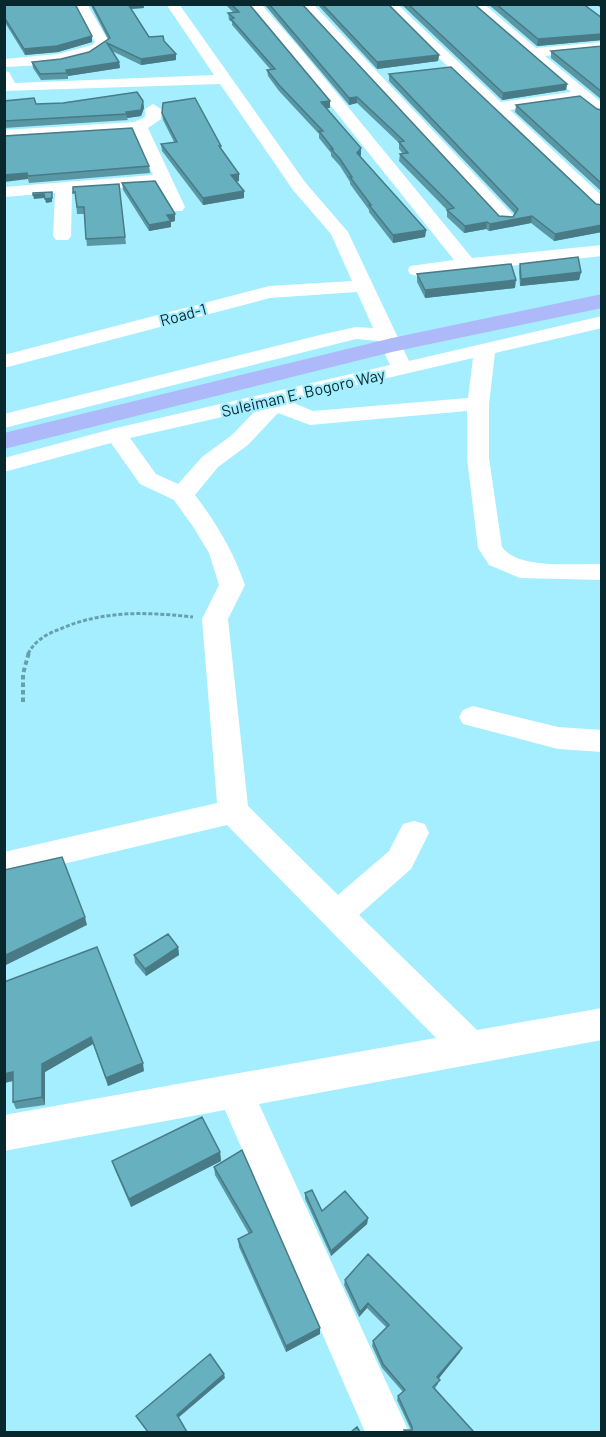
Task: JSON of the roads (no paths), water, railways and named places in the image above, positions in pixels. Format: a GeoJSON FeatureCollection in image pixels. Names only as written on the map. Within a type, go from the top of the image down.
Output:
{"type":"FeatureCollection","features":[{"type":"Feature","properties":{"kind":"main road","name":"Suleiman E. Bogoro Way"},"geometry":{"type":"LineString","coordinates":[[4,441],[389,340],[602,301]]}},
{"type":"Feature","properties":{"kind":"street"},"geometry":{"type":"LineString","coordinates":[[4,63],[84,55],[97,50],[102,42],[80,4]]}},
{"type":"Feature","properties":{"kind":"street"},"geometry":{"type":"LineString","coordinates":[[172,4],[299,186],[339,232],[402,369]]}},
{"type":"Feature","properties":{"kind":"street"},"geometry":{"type":"LineString","coordinates":[[253,4],[299,48],[467,264]]}},
{"type":"Feature","properties":{"kind":"street"},"geometry":{"type":"LineString","coordinates":[[305,4],[334,44],[372,76],[506,218]]}},
{"type":"Feature","properties":{"kind":"street"},"geometry":{"type":"LineString","coordinates":[[389,4],[602,206]]}},
{"type":"Feature","properties":{"kind":"street"},"geometry":{"type":"LineString","coordinates":[[475,4],[602,111]]}},
{"type":"Feature","properties":{"kind":"street"},"geometry":{"type":"LineString","coordinates":[[532,53],[602,46]]}},
{"type":"Feature","properties":{"kind":"street"},"geometry":{"type":"LineString","coordinates":[[435,69],[456,66]]}},
{"type":"Feature","properties":{"kind":"street"},"geometry":{"type":"LineString","coordinates":[[372,76],[393,74]]}},
{"type":"Feature","properties":{"kind":"street"},"geometry":{"type":"LineString","coordinates":[[6,84],[224,79]]}},
{"type":"Feature","properties":{"kind":"street"},"geometry":{"type":"LineString","coordinates":[[500,107],[583,95]]}},
{"type":"Feature","properties":{"kind":"street"},"geometry":{"type":"LineString","coordinates":[[4,135],[136,127],[153,119],[153,109]]}},
{"type":"Feature","properties":{"kind":"street"},"geometry":{"type":"LineString","coordinates":[[136,127],[141,130],[176,207]]}},
{"type":"Feature","properties":{"kind":"street"},"geometry":{"type":"LineString","coordinates":[[4,192],[163,180]]}},
{"type":"Feature","properties":{"kind":"street"},"geometry":{"type":"LineString","coordinates":[[62,236],[64,188]]}},
{"type":"Feature","properties":{"kind":"street"},"geometry":{"type":"LineString","coordinates":[[417,270],[602,250]]}},
{"type":"Feature","properties":{"kind":"street","name":"Road-1"},"geometry":{"type":"LineString","coordinates":[[4,362],[269,292],[365,286]]}},
{"type":"Feature","properties":{"kind":"street","name":"Suleiman E. Bogoro Way"},"geometry":{"type":"LineString","coordinates":[[4,465],[116,435],[271,402],[485,348],[602,322]]}},
{"type":"Feature","properties":{"kind":"street"},"geometry":{"type":"LineString","coordinates":[[4,421],[356,333],[389,340]]}},
{"type":"Feature","properties":{"kind":"street"},"geometry":{"type":"LineString","coordinates":[[485,348],[477,404],[478,458],[490,548],[498,559],[520,570],[602,572]]}},
{"type":"Feature","properties":{"kind":"street"},"geometry":{"type":"LineString","coordinates":[[182,495],[210,462],[240,440],[271,402],[310,418],[477,404]]}},
{"type":"Feature","properties":{"kind":"street"},"geometry":{"type":"LineString","coordinates":[[116,435],[148,479],[182,495],[210,534],[232,585],[215,619],[233,811],[469,1047]]}},
{"type":"Feature","properties":{"kind":"street"},"geometry":{"type":"LineString","coordinates":[[473,717],[558,738],[602,741]]}},
{"type":"Feature","properties":{"kind":"street"},"geometry":{"type":"LineString","coordinates":[[4,865],[233,811]]}},
{"type":"Feature","properties":{"kind":"street"},"geometry":{"type":"LineString","coordinates":[[337,915],[400,860],[414,833]]}},
{"type":"Feature","properties":{"kind":"street"},"geometry":{"type":"LineString","coordinates":[[4,1132],[602,1024]]}},
{"type":"Feature","properties":{"kind":"street"},"geometry":{"type":"LineString","coordinates":[[234,1090],[387,1432]]}}]}
